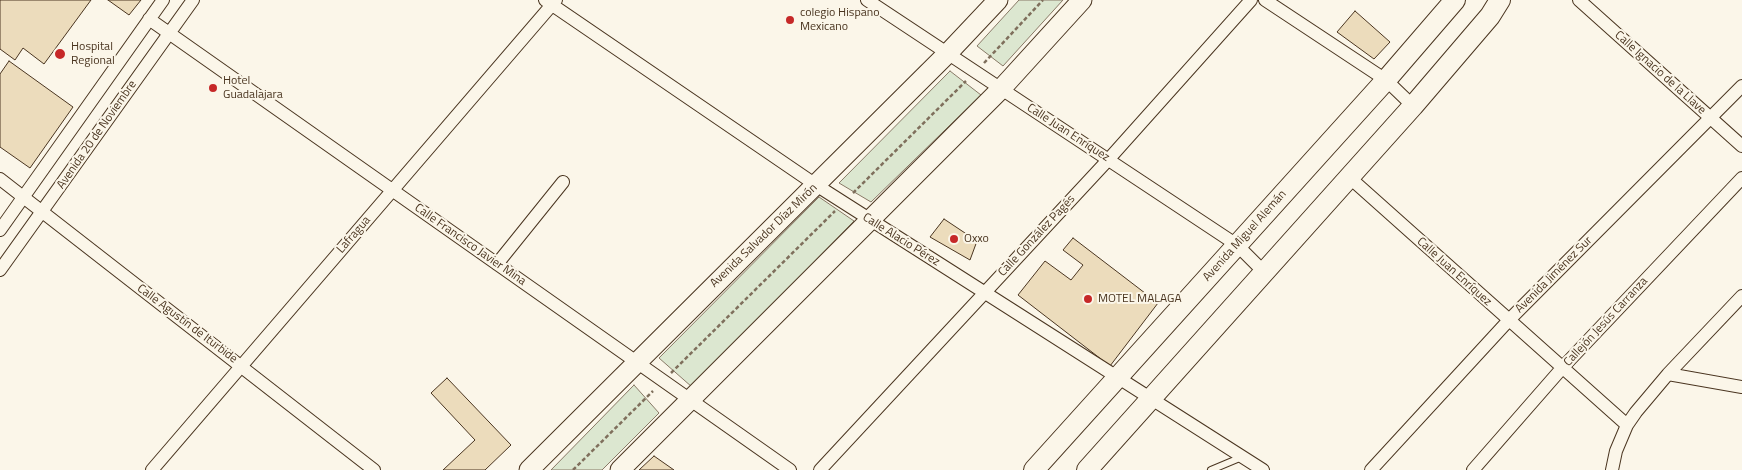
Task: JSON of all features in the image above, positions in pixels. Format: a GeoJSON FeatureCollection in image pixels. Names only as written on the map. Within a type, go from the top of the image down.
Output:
{"type":"FeatureCollection","features":[{"type":"Feature","properties":{"kind":"main road","name":"Avenida Salvador Díaz Mirón"},"geometry":{"type":"LineString","coordinates":[[529,470],[948,53],[998,0]]}},
{"type":"Feature","properties":{"kind":"main road"},"geometry":{"type":"LineString","coordinates":[[620,470],[1001,90],[1082,0]]}},
{"type":"Feature","properties":{"kind":"main road","name":"Avenida Miguel Alemán"},"geometry":{"type":"LineString","coordinates":[[1034,470],[1386,80],[1455,0]]}},
{"type":"Feature","properties":{"kind":"main road"},"geometry":{"type":"LineString","coordinates":[[1087,470],[1413,106],[1495,8],[1510,0]]}},
{"type":"Feature","properties":{"kind":"street","name":"Avenida 20 de Noviembre"},"geometry":{"type":"LineString","coordinates":[[0,230],[163,0]]}},
{"type":"Feature","properties":{"kind":"street","name":"Avenida 20 de Noviembre"},"geometry":{"type":"LineString","coordinates":[[0,270],[193,0]]}},
{"type":"Feature","properties":{"kind":"street","name":"Calle Juan Enríquez"},"geometry":{"type":"LineString","coordinates":[[867,0],[1237,244],[1264,272]]}},
{"type":"Feature","properties":{"kind":"street","name":"Calle González Pagés"},"geometry":{"type":"LineString","coordinates":[[820,470],[1108,160],[1251,0]]}},
{"type":"Feature","properties":{"kind":"street"},"geometry":{"type":"LineString","coordinates":[[1265,0],[1386,80],[1413,106]]}},
{"type":"Feature","properties":{"kind":"street","name":"Calle Ignacio de la Llave"},"geometry":{"type":"LineString","coordinates":[[1578,0],[1742,146]]}},
{"type":"Feature","properties":{"kind":"street","name":"Calle Alacio Pérez"},"geometry":{"type":"LineString","coordinates":[[551,1],[843,203],[985,291],[1263,470]]}},
{"type":"Feature","properties":{"kind":"street","name":"Lafragua"},"geometry":{"type":"LineString","coordinates":[[152,470],[551,1]]}},
{"type":"Feature","properties":{"kind":"street","name":"Calle Francisco Javier Mina"},"geometry":{"type":"LineString","coordinates":[[149,19],[790,470]]}},
{"type":"Feature","properties":{"kind":"street","name":"Avenida Jiménez Sur"},"geometry":{"type":"LineString","coordinates":[[1371,470],[1509,320],[1742,86]]}},
{"type":"Feature","properties":{"kind":"street","name":"Calle Juan Enríquez"},"geometry":{"type":"LineString","coordinates":[[1349,177],[1627,425]]}},
{"type":"Feature","properties":{"kind":"street","name":"Callejón Jesús Carranza"},"geometry":{"type":"LineString","coordinates":[[1473,470],[1563,367],[1742,178]]}},
{"type":"Feature","properties":{"kind":"street","name":"Calle Agustín de Iturbide"},"geometry":{"type":"LineString","coordinates":[[0,179],[41,213],[374,470]]}},
{"type":"Feature","properties":{"kind":"street"},"geometry":{"type":"LineString","coordinates":[[497,264],[563,182]]}},
{"type":"Feature","properties":{"kind":"street"},"geometry":{"type":"LineString","coordinates":[[1612,470],[1616,451],[1627,425],[1668,374],[1742,296]]}},
{"type":"Feature","properties":{"kind":"street"},"geometry":{"type":"LineString","coordinates":[[1668,374],[1742,386]]}},
{"type":"Feature","properties":{"kind":"lane"},"geometry":{"type":"LineString","coordinates":[[1211,470],[1243,457]]}},
{"type":"Feature","properties":{"kind":"path"},"geometry":{"type":"LineString","coordinates":[[573,470],[975,72],[1042,0]]}},
{"type":"Feature","properties":{"kind":"green space"},"geometry":{"type":"Polygon","coordinates":[[[1019,0],[1063,0],[1003,66],[977,46],[1019,0]]]}},
{"type":"Feature","properties":{"kind":"green space"},"geometry":{"type":"Polygon","coordinates":[[[950,71],[981,95],[871,202],[839,183],[950,71]]]}},
{"type":"Feature","properties":{"kind":"green space"},"geometry":{"type":"Polygon","coordinates":[[[819,197],[854,221],[692,387],[659,358],[819,197]]]}},
{"type":"Feature","properties":{"kind":"green space"},"geometry":{"type":"Polygon","coordinates":[[[634,385],[659,413],[602,470],[551,470],[634,385]]]}},
{"type":"Feature","properties":{"kind":"building"},"geometry":{"type":"Polygon","coordinates":[[[0,0],[91,0],[44,64],[23,48],[15,60],[0,49],[0,0]]]}},
{"type":"Feature","properties":{"kind":"building"},"geometry":{"type":"Polygon","coordinates":[[[108,0],[141,0],[129,15],[108,0]]]}},
{"type":"Feature","properties":{"kind":"building"},"geometry":{"type":"Polygon","coordinates":[[[1355,11],[1390,42],[1374,59],[1337,32],[1355,11]]]}},
{"type":"Feature","properties":{"kind":"building"},"geometry":{"type":"Polygon","coordinates":[[[9,61],[73,107],[30,168],[0,147],[0,74],[9,61]]]}},
{"type":"Feature","properties":{"kind":"building","name":"Oxxo"},"geometry":{"type":"Polygon","coordinates":[[[944,219],[977,241],[970,260],[930,237],[944,219]]]}},
{"type":"Feature","properties":{"kind":"building","name":"MOTEL MALAGA"},"geometry":{"type":"Polygon","coordinates":[[[1073,238],[1158,303],[1110,366],[1018,295],[1045,261],[1071,280],[1083,265],[1063,250],[1073,238]]]}},
{"type":"Feature","properties":{"kind":"building"},"geometry":{"type":"Polygon","coordinates":[[[447,378],[511,445],[485,470],[443,470],[475,440],[431,393],[447,378]]]}},
{"type":"Feature","properties":{"kind":"building"},"geometry":{"type":"Polygon","coordinates":[[[654,456],[674,470],[639,470],[654,456]]]}},
{"type":"Feature","properties":{"kind":"place","name":"colegio Hispano Mexicano"},"geometry":{"type":"Point","coordinates":[790,20]}},
{"type":"Feature","properties":{"kind":"place","name":"Hospital Regional"},"geometry":{"type":"Point","coordinates":[60,54]}},
{"type":"Feature","properties":{"kind":"place","name":"Hotel Guadalajara"},"geometry":{"type":"Point","coordinates":[213,88]}},
{"type":"Feature","properties":{"kind":"place","name":"Oxxo"},"geometry":{"type":"Point","coordinates":[954,239]}},
{"type":"Feature","properties":{"kind":"place","name":"MOTEL MALAGA"},"geometry":{"type":"Point","coordinates":[1088,299]}}]}
